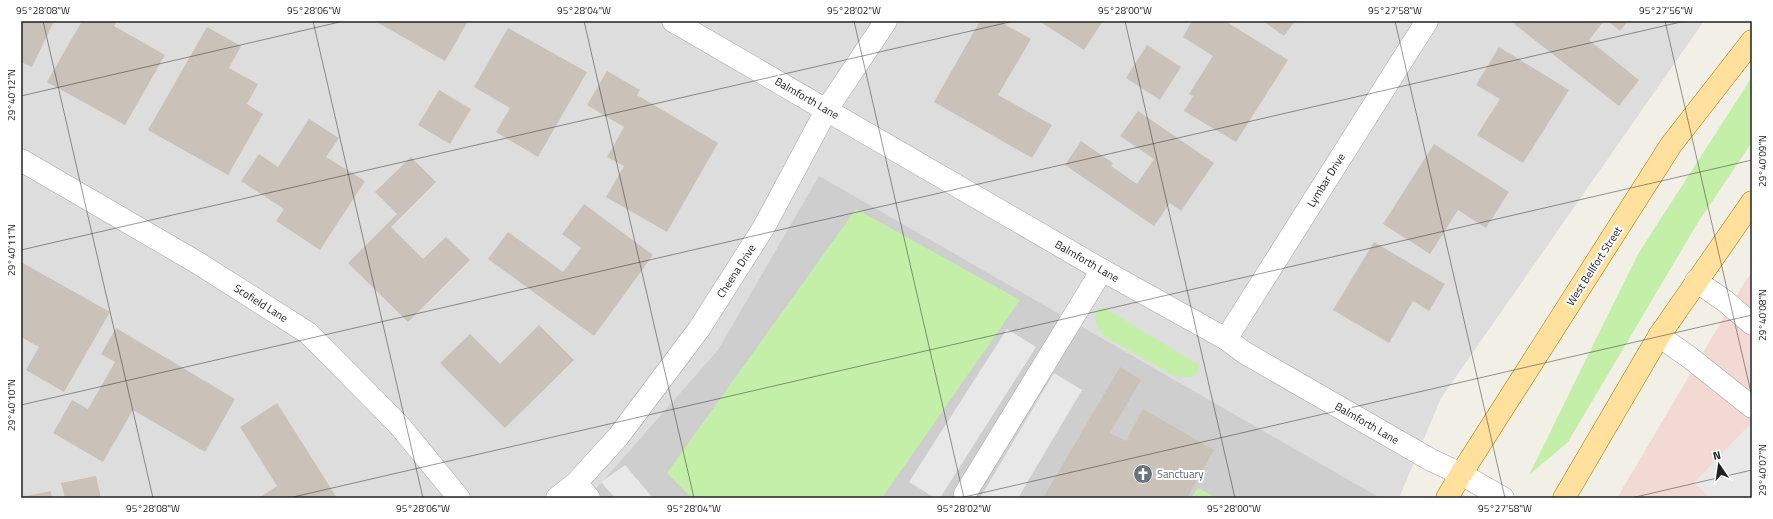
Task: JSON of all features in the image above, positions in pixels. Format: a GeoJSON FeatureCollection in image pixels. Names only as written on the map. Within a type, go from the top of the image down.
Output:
{"type":"FeatureCollection","features":[{"type":"Feature","properties":{"kind":"main road","name":"West Bellfort Street"},"geometry":{"type":"LineString","coordinates":[[1447,498],[1460,474],[1671,145],[1752,41]]}},
{"type":"Feature","properties":{"kind":"main road"},"geometry":{"type":"LineString","coordinates":[[1564,498],[1659,336],[1752,202]]}},
{"type":"Feature","properties":{"kind":"street","name":"Balmforth Lane"},"geometry":{"type":"LineString","coordinates":[[673,21],[1102,270],[1226,339],[1245,353],[1431,460],[1460,474],[1502,498]]}},
{"type":"Feature","properties":{"kind":"street","name":"Cheena Drive"},"geometry":{"type":"LineString","coordinates":[[557,498],[583,491],[618,438],[699,329],[764,227],[827,109],[886,21]]}},
{"type":"Feature","properties":{"kind":"street","name":"Lymbar Drive"},"geometry":{"type":"LineString","coordinates":[[1226,339],[1427,21]]}},
{"type":"Feature","properties":{"kind":"street","name":"Scofield Lane"},"geometry":{"type":"LineString","coordinates":[[21,160],[198,263],[308,333],[399,425],[459,498]]}},
{"type":"Feature","properties":{"kind":"street"},"geometry":{"type":"LineString","coordinates":[[965,494],[1102,270]]}},
{"type":"Feature","properties":{"kind":"street"},"geometry":{"type":"LineString","coordinates":[[1696,281],[1725,301],[1752,324]]}},
{"type":"Feature","properties":{"kind":"street"},"geometry":{"type":"LineString","coordinates":[[1659,336],[1689,357],[1752,407]]}},
{"type":"Feature","properties":{"kind":"shaded area"},"geometry":{"type":"Polygon","coordinates":[[[21,21],[1704,21],[1441,398],[1399,498],[21,498],[21,21]]]}},
{"type":"Feature","properties":{"kind":"shaded area"},"geometry":{"type":"Polygon","coordinates":[[[819,176],[1380,498],[588,498],[718,350],[819,176]]]}},
{"type":"Feature","properties":{"kind":"shaded area"},"geometry":{"type":"Polygon","coordinates":[[[1752,272],[1752,498],[1617,498],[1743,285],[1752,272]]]}},
{"type":"Feature","properties":{"kind":"shaded area"},"geometry":{"type":"Polygon","coordinates":[[[1007,329],[1036,347],[940,498],[935,498],[909,482],[1007,329]]]}},
{"type":"Feature","properties":{"kind":"shaded area"},"geometry":{"type":"Polygon","coordinates":[[[1054,373],[1082,390],[1018,498],[980,498],[1054,373]]]}},
{"type":"Feature","properties":{"kind":"shaded area"},"geometry":{"type":"Polygon","coordinates":[[[1750,424],[1752,425],[1752,498],[1710,498],[1694,483],[1750,424]]]}},
{"type":"Feature","properties":{"kind":"shaded area"},"geometry":{"type":"Polygon","coordinates":[[[625,465],[653,498],[615,498],[601,482],[625,465]]]}},
{"type":"Feature","properties":{"kind":"green space"},"geometry":{"type":"Polygon","coordinates":[[[1752,77],[1752,142],[1697,224],[1568,442],[1529,475],[1638,254],[1752,77]]]}},
{"type":"Feature","properties":{"kind":"green space"},"geometry":{"type":"Polygon","coordinates":[[[856,209],[1020,300],[882,498],[692,498],[667,473],[856,209]]]}},
{"type":"Feature","properties":{"kind":"green space"},"geometry":{"type":"Polygon","coordinates":[[[1104,308],[1199,365],[1197,373],[1191,377],[1174,376],[1104,336],[1095,321],[1095,317],[1097,310],[1104,308]]]}},
{"type":"Feature","properties":{"kind":"green space"},"geometry":{"type":"Polygon","coordinates":[[[1198,488],[1217,498],[1191,498],[1198,488]]]}},
{"type":"Feature","properties":{"kind":"building"},"geometry":{"type":"Polygon","coordinates":[[[21,21],[54,21],[32,67],[21,62],[21,21]]]}},
{"type":"Feature","properties":{"kind":"building"},"geometry":{"type":"Polygon","coordinates":[[[82,21],[117,21],[114,26],[165,55],[125,125],[47,82],[82,21]]]}},
{"type":"Feature","properties":{"kind":"building"},"geometry":{"type":"Polygon","coordinates":[[[375,21],[468,21],[445,61],[375,21]]]}},
{"type":"Feature","properties":{"kind":"building"},"geometry":{"type":"Polygon","coordinates":[[[980,21],[999,21],[1031,39],[998,95],[1052,125],[1032,158],[934,102],[980,21]]]}},
{"type":"Feature","properties":{"kind":"building"},"geometry":{"type":"Polygon","coordinates":[[[1039,21],[1103,21],[1084,50],[1039,21]]]}},
{"type":"Feature","properties":{"kind":"building"},"geometry":{"type":"Polygon","coordinates":[[[1192,21],[1225,21],[1288,60],[1236,142],[1184,111],[1193,96],[1189,94],[1213,56],[1183,37],[1192,21]]]}},
{"type":"Feature","properties":{"kind":"building"},"geometry":{"type":"Polygon","coordinates":[[[1263,21],[1295,21],[1284,36],[1263,21]]]}},
{"type":"Feature","properties":{"kind":"building"},"geometry":{"type":"Polygon","coordinates":[[[1517,21],[1604,21],[1589,40],[1639,80],[1619,106],[1514,24],[1517,21]]]}},
{"type":"Feature","properties":{"kind":"building"},"geometry":{"type":"Polygon","coordinates":[[[1608,21],[1628,21],[1620,31],[1608,21]]]}},
{"type":"Feature","properties":{"kind":"building"},"geometry":{"type":"Polygon","coordinates":[[[207,27],[241,46],[229,68],[258,84],[247,104],[263,114],[228,175],[148,130],[207,27]]]}},
{"type":"Feature","properties":{"kind":"building"},"geometry":{"type":"Polygon","coordinates":[[[508,28],[587,72],[538,157],[496,132],[510,108],[474,87],[508,28]]]}},
{"type":"Feature","properties":{"kind":"building"},"geometry":{"type":"Polygon","coordinates":[[[1147,45],[1181,67],[1160,100],[1126,78],[1147,45]]]}},
{"type":"Feature","properties":{"kind":"building"},"geometry":{"type":"Polygon","coordinates":[[[1499,47],[1569,90],[1523,163],[1477,135],[1500,99],[1476,85],[1499,47]]]}},
{"type":"Feature","properties":{"kind":"building"},"geometry":{"type":"Polygon","coordinates":[[[607,71],[640,90],[637,95],[718,143],[667,232],[606,197],[624,166],[607,157],[624,127],[587,105],[607,71]]]}},
{"type":"Feature","properties":{"kind":"building"},"geometry":{"type":"Polygon","coordinates":[[[439,90],[471,109],[450,144],[418,125],[439,90]]]}},
{"type":"Feature","properties":{"kind":"building"},"geometry":{"type":"Polygon","coordinates":[[[1138,111],[1214,163],[1181,211],[1170,203],[1154,226],[1065,165],[1081,141],[1113,163],[1111,166],[1137,184],[1154,159],[1120,136],[1138,111]]]}},
{"type":"Feature","properties":{"kind":"building"},"geometry":{"type":"Polygon","coordinates":[[[309,119],[339,138],[326,157],[365,181],[320,250],[276,221],[284,209],[241,181],[259,154],[278,167],[309,119]]]}},
{"type":"Feature","properties":{"kind":"building"},"geometry":{"type":"Polygon","coordinates":[[[1434,144],[1509,192],[1486,228],[1458,210],[1430,254],[1383,224],[1434,144]]]}},
{"type":"Feature","properties":{"kind":"building"},"geometry":{"type":"Polygon","coordinates":[[[411,157],[436,182],[391,227],[423,259],[446,237],[470,260],[408,322],[348,263],[397,214],[375,192],[411,157]]]}},
{"type":"Feature","properties":{"kind":"building"},"geometry":{"type":"Polygon","coordinates":[[[584,204],[653,255],[594,336],[488,259],[508,232],[563,272],[581,248],[562,234],[584,204]]]}},
{"type":"Feature","properties":{"kind":"building"},"geometry":{"type":"Polygon","coordinates":[[[1374,242],[1445,284],[1429,311],[1413,301],[1389,343],[1333,310],[1374,242]]]}},
{"type":"Feature","properties":{"kind":"building"},"geometry":{"type":"Polygon","coordinates":[[[21,262],[110,312],[64,392],[26,370],[39,347],[21,337],[21,262]]]}},
{"type":"Feature","properties":{"kind":"building"},"geometry":{"type":"Polygon","coordinates":[[[539,325],[574,360],[505,428],[440,363],[470,334],[500,364],[539,325]]]}},
{"type":"Feature","properties":{"kind":"building"},"geometry":{"type":"Polygon","coordinates":[[[116,328],[235,399],[205,452],[133,410],[103,462],[53,433],[72,400],[88,409],[115,362],[101,354],[116,328]]]}},
{"type":"Feature","properties":{"kind":"building","name":"Sanctuary"},"geometry":{"type":"Polygon","coordinates":[[[1120,367],[1141,380],[1110,433],[1126,441],[1143,409],[1214,450],[1187,498],[1043,498],[1120,367]]]}},
{"type":"Feature","properties":{"kind":"building"},"geometry":{"type":"Polygon","coordinates":[[[277,403],[337,498],[259,498],[277,486],[240,427],[277,403]]]}},
{"type":"Feature","properties":{"kind":"building"},"geometry":{"type":"Polygon","coordinates":[[[96,476],[101,498],[65,498],[61,483],[96,476]]]}},
{"type":"Feature","properties":{"kind":"building"},"geometry":{"type":"Polygon","coordinates":[[[51,491],[52,498],[21,498],[21,497],[51,491]]]}},
{"type":"Feature","properties":{"kind":"place","name":"Sanctuary"},"geometry":{"type":"Point","coordinates":[1143,474]}}]}
